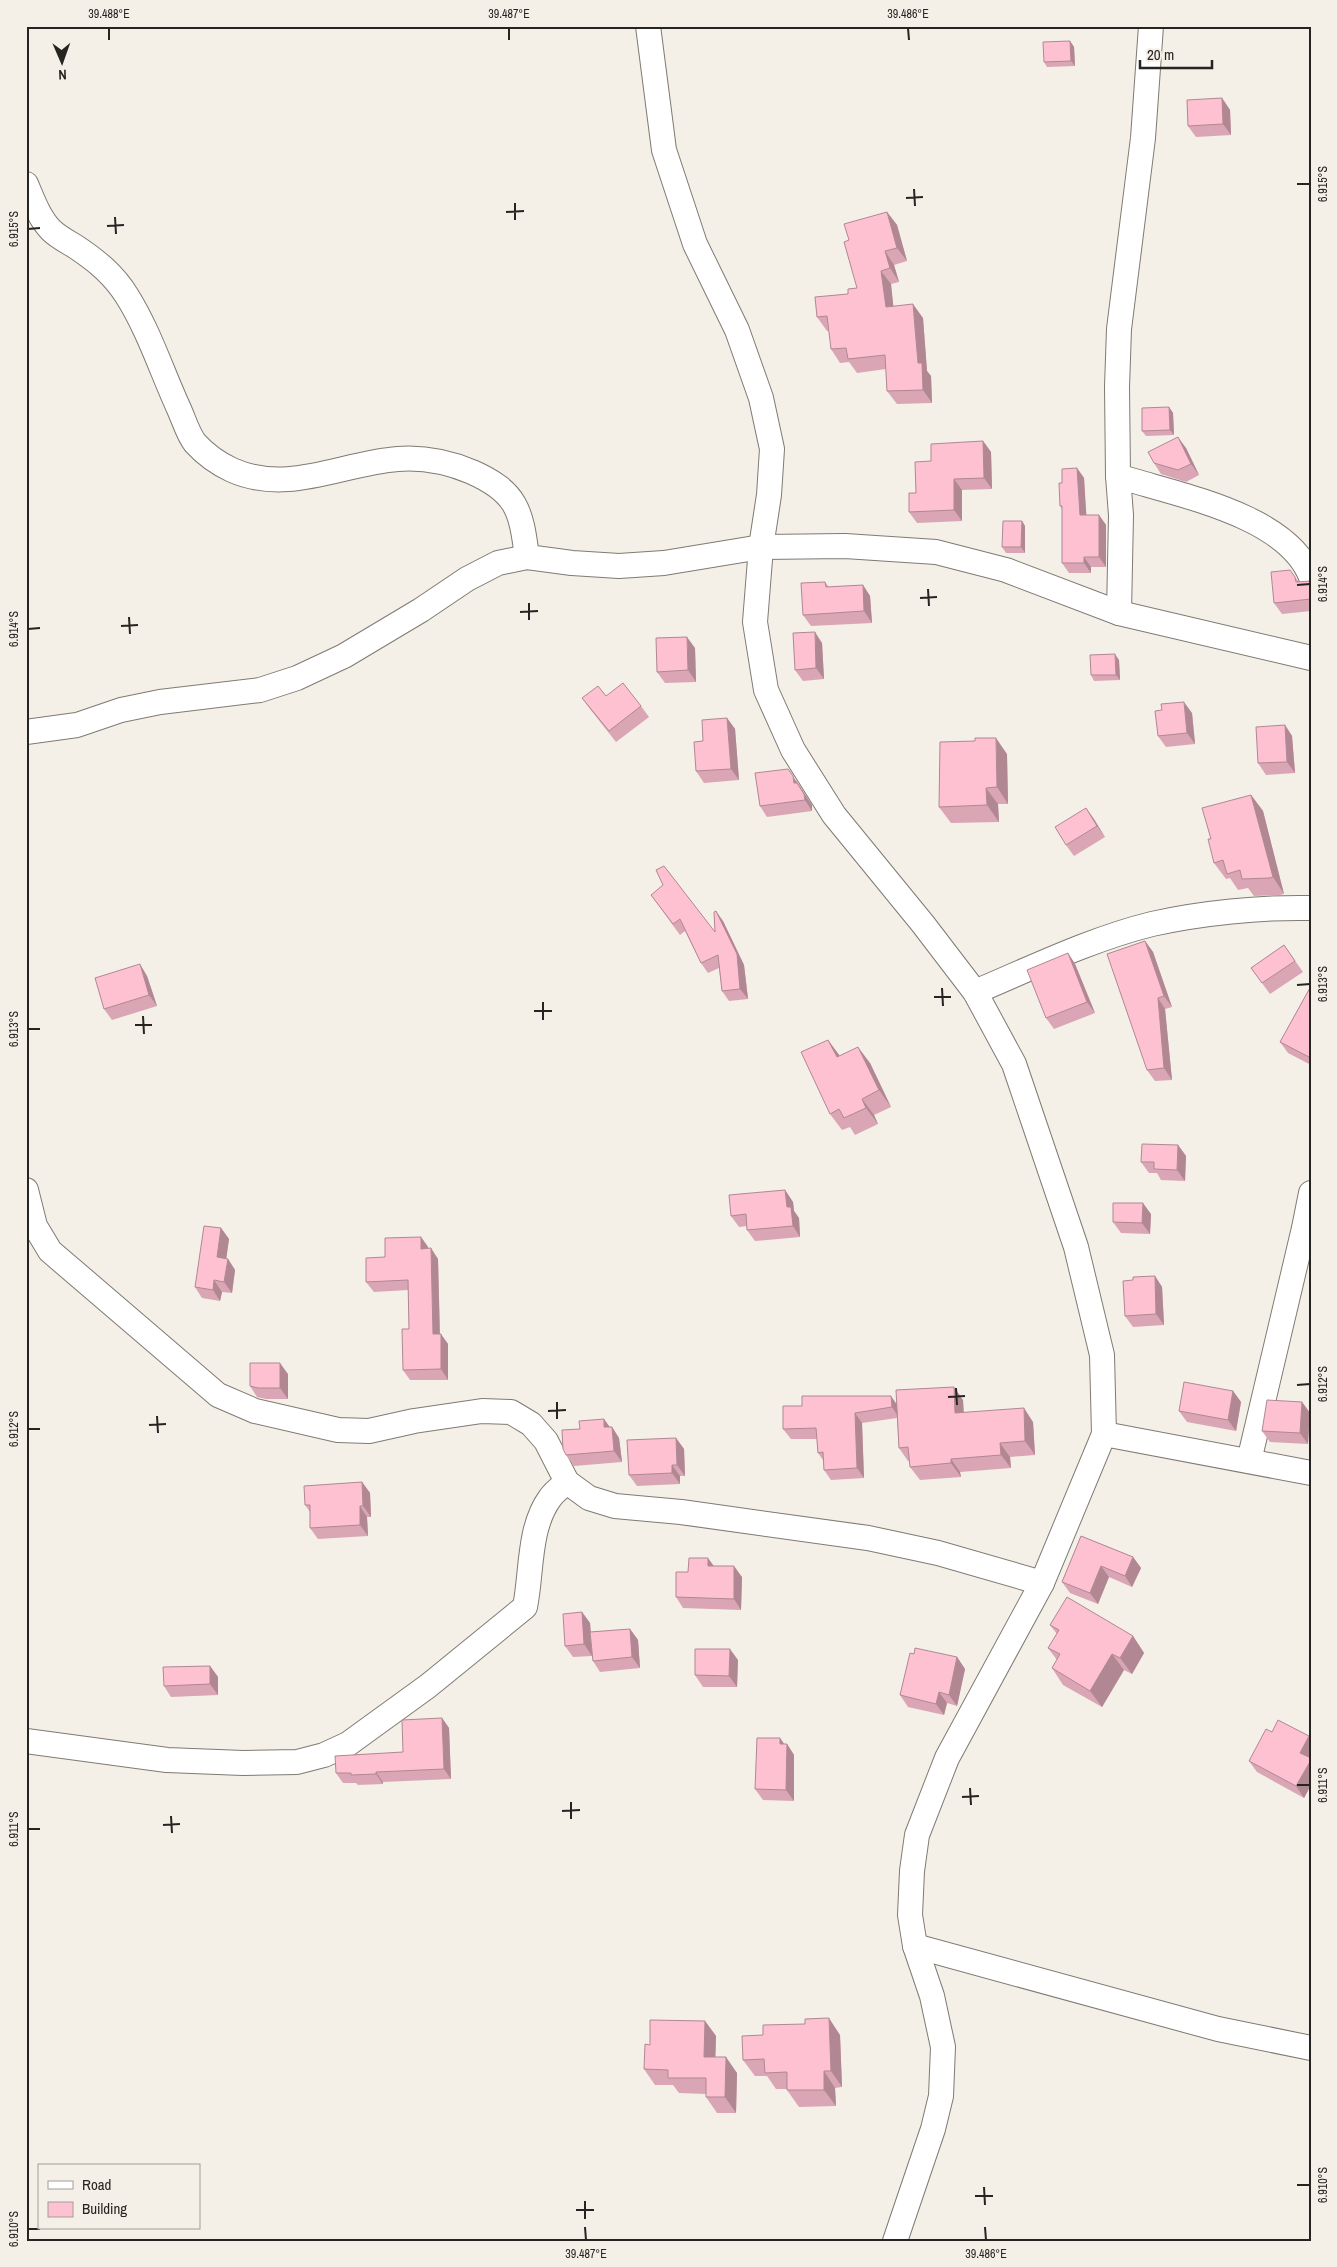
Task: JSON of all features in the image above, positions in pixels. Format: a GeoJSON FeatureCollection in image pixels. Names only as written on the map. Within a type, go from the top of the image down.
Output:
{"type":"FeatureCollection","features":[{"type":"Feature","properties":{"kind":"street"},"geometry":{"type":"LineString","coordinates":[[648,26],[664,150],[694,244],[737,330],[761,398],[772,449],[769,495],[761,547],[755,622],[766,690],[793,750],[834,815],[923,924],[975,992],[1014,1064],[1076,1247],[1102,1355],[1104,1434],[1042,1583],[946,1758],[917,1835],[912,1871],[910,1915],[915,1946],[932,1996],[943,2048],[941,2096],[934,2129],[894,2241]]}},
{"type":"Feature","properties":{"kind":"street"},"geometry":{"type":"LineString","coordinates":[[1119,613],[1122,516],[1118,476],[1117,387],[1119,330],[1143,138],[1151,26]]}},
{"type":"Feature","properties":{"kind":"street"},"geometry":{"type":"LineString","coordinates":[[26,184],[34,204],[52,231],[112,274],[127,296],[146,332],[195,443],[211,458],[232,470],[257,478],[286,481],[398,459],[434,460],[462,468],[489,480],[509,495],[517,508],[528,557]]}},
{"type":"Feature","properties":{"kind":"street"},"geometry":{"type":"LineString","coordinates":[[1118,476],[1207,502],[1239,514],[1265,528],[1288,545],[1306,564],[1311,577]]}},
{"type":"Feature","properties":{"kind":"street"},"geometry":{"type":"LineString","coordinates":[[26,732],[77,725],[121,710],[160,702],[260,690],[297,678],[344,656],[421,610],[467,579],[498,563],[528,557],[572,563],[619,566],[664,564],[761,547],[845,546],[936,552],[1006,570],[1119,613],[1311,658]]}},
{"type":"Feature","properties":{"kind":"street"},"geometry":{"type":"LineString","coordinates":[[975,992],[1072,950],[1152,924],[1215,914],[1311,908]]}},
{"type":"Feature","properties":{"kind":"street"},"geometry":{"type":"LineString","coordinates":[[26,1190],[35,1226],[50,1251],[218,1395],[255,1411],[338,1430],[369,1431],[414,1421],[482,1410],[511,1412],[531,1424],[546,1442],[567,1482],[589,1498],[615,1506],[681,1512],[868,1538],[938,1553],[1042,1583]]}},
{"type":"Feature","properties":{"kind":"street"},"geometry":{"type":"LineString","coordinates":[[1249,1461],[1311,1193]]}},
{"type":"Feature","properties":{"kind":"street"},"geometry":{"type":"LineString","coordinates":[[1104,1434],[1311,1473]]}},
{"type":"Feature","properties":{"kind":"street"},"geometry":{"type":"LineString","coordinates":[[26,1742],[167,1760],[243,1763],[297,1762],[324,1755],[348,1744],[428,1686],[525,1608],[531,1556],[542,1510],[551,1496],[567,1482]]}},
{"type":"Feature","properties":{"kind":"street"},"geometry":{"type":"LineString","coordinates":[[915,1946],[1218,2030],[1311,2048]]}},
{"type":"Feature","properties":{"kind":"building"},"geometry":{"type":"Polygon","coordinates":[[[1070,41],[1071,61],[1044,62],[1043,42],[1070,41]]]}},
{"type":"Feature","properties":{"kind":"building"},"geometry":{"type":"Polygon","coordinates":[[[1222,98],[1223,124],[1188,126],[1187,100],[1222,98]]]}},
{"type":"Feature","properties":{"kind":"building"},"geometry":{"type":"Polygon","coordinates":[[[887,212],[897,248],[885,251],[890,268],[881,271],[886,307],[913,304],[918,363],[922,363],[923,390],[887,391],[885,355],[848,359],[846,348],[831,349],[827,316],[817,317],[815,297],[848,294],[848,289],[857,288],[844,242],[849,240],[844,224],[887,212]]]}},
{"type":"Feature","properties":{"kind":"building"},"geometry":{"type":"Polygon","coordinates":[[[1169,407],[1170,430],[1142,431],[1142,408],[1169,407]]]}},
{"type":"Feature","properties":{"kind":"building"},"geometry":{"type":"Polygon","coordinates":[[[1178,437],[1191,464],[1178,470],[1154,463],[1148,452],[1178,437]]]}},
{"type":"Feature","properties":{"kind":"building"},"geometry":{"type":"Polygon","coordinates":[[[983,441],[984,478],[954,479],[954,510],[909,512],[909,493],[916,493],[915,462],[931,461],[931,444],[983,441]]]}},
{"type":"Feature","properties":{"kind":"building"},"geometry":{"type":"Polygon","coordinates":[[[1077,468],[1080,515],[1099,515],[1099,557],[1084,557],[1084,563],[1062,563],[1062,506],[1060,506],[1059,483],[1062,483],[1062,469],[1077,468]]]}},
{"type":"Feature","properties":{"kind":"building"},"geometry":{"type":"Polygon","coordinates":[[[1003,521],[1022,521],[1021,547],[1002,547],[1003,521]]]}},
{"type":"Feature","properties":{"kind":"building"},"geometry":{"type":"Polygon","coordinates":[[[1290,570],[1296,582],[1311,581],[1311,599],[1274,603],[1271,572],[1290,570]]]}},
{"type":"Feature","properties":{"kind":"building"},"geometry":{"type":"Polygon","coordinates":[[[825,582],[826,587],[863,585],[864,611],[803,615],[801,583],[825,582]]]}},
{"type":"Feature","properties":{"kind":"building"},"geometry":{"type":"Polygon","coordinates":[[[815,632],[816,668],[795,670],[793,633],[815,632]]]}},
{"type":"Feature","properties":{"kind":"building"},"geometry":{"type":"Polygon","coordinates":[[[687,637],[688,670],[657,672],[656,638],[687,637]]]}},
{"type":"Feature","properties":{"kind":"building"},"geometry":{"type":"Polygon","coordinates":[[[1115,654],[1116,675],[1091,675],[1090,655],[1115,654]]]}},
{"type":"Feature","properties":{"kind":"building"},"geometry":{"type":"Polygon","coordinates":[[[623,683],[641,706],[609,731],[582,698],[598,686],[606,696],[623,683]]]}},
{"type":"Feature","properties":{"kind":"building"},"geometry":{"type":"Polygon","coordinates":[[[1184,702],[1187,733],[1158,736],[1155,711],[1162,710],[1161,704],[1184,702]]]}},
{"type":"Feature","properties":{"kind":"building"},"geometry":{"type":"Polygon","coordinates":[[[727,718],[731,769],[696,771],[694,742],[703,741],[702,720],[727,718]]]}},
{"type":"Feature","properties":{"kind":"building"},"geometry":{"type":"Polygon","coordinates":[[[1285,725],[1287,762],[1258,763],[1256,727],[1285,725]]]}},
{"type":"Feature","properties":{"kind":"building"},"geometry":{"type":"Polygon","coordinates":[[[975,738],[996,738],[997,787],[986,788],[987,805],[939,807],[940,742],[975,741],[975,738]]]}},
{"type":"Feature","properties":{"kind":"building"},"geometry":{"type":"Polygon","coordinates":[[[788,769],[793,776],[794,783],[797,783],[804,794],[805,800],[760,806],[755,773],[788,769]]]}},
{"type":"Feature","properties":{"kind":"building"},"geometry":{"type":"Polygon","coordinates":[[[1251,795],[1273,877],[1269,878],[1242,879],[1240,870],[1227,874],[1223,860],[1214,863],[1208,839],[1211,839],[1202,808],[1251,795]]]}},
{"type":"Feature","properties":{"kind":"building"},"geometry":{"type":"Polygon","coordinates":[[[1086,808],[1097,826],[1066,845],[1055,827],[1086,808]]]}},
{"type":"Feature","properties":{"kind":"building"},"geometry":{"type":"Polygon","coordinates":[[[664,866],[715,932],[714,912],[716,911],[737,954],[740,989],[722,991],[718,955],[701,963],[680,919],[673,924],[651,895],[663,885],[656,870],[664,866]]]}},
{"type":"Feature","properties":{"kind":"building"},"geometry":{"type":"Polygon","coordinates":[[[1145,941],[1164,996],[1158,998],[1164,1068],[1147,1070],[1107,954],[1145,941]]]}},
{"type":"Feature","properties":{"kind":"building"},"geometry":{"type":"Polygon","coordinates":[[[1284,945],[1295,961],[1262,983],[1251,968],[1284,945]]]}},
{"type":"Feature","properties":{"kind":"building"},"geometry":{"type":"Polygon","coordinates":[[[1068,953],[1087,1002],[1046,1018],[1027,970],[1068,953]]]}},
{"type":"Feature","properties":{"kind":"building"},"geometry":{"type":"Polygon","coordinates":[[[140,964],[149,995],[104,1009],[95,978],[140,964]]]}},
{"type":"Feature","properties":{"kind":"building"},"geometry":{"type":"Polygon","coordinates":[[[1311,986],[1311,1054],[1309,1057],[1280,1042],[1311,986]]]}},
{"type":"Feature","properties":{"kind":"building"},"geometry":{"type":"Polygon","coordinates":[[[828,1040],[837,1057],[858,1047],[879,1090],[862,1099],[866,1108],[844,1118],[839,1109],[830,1114],[801,1052],[828,1040]]]}},
{"type":"Feature","properties":{"kind":"building"},"geometry":{"type":"Polygon","coordinates":[[[1142,1144],[1178,1145],[1177,1170],[1154,1169],[1154,1162],[1141,1162],[1142,1144]]]}},
{"type":"Feature","properties":{"kind":"building"},"geometry":{"type":"Polygon","coordinates":[[[785,1190],[787,1207],[791,1207],[793,1226],[747,1230],[746,1214],[731,1216],[729,1195],[785,1190]]]}},
{"type":"Feature","properties":{"kind":"building"},"geometry":{"type":"Polygon","coordinates":[[[1113,1203],[1143,1203],[1142,1223],[1113,1222],[1113,1203]]]}},
{"type":"Feature","properties":{"kind":"building"},"geometry":{"type":"Polygon","coordinates":[[[204,1226],[221,1228],[217,1257],[228,1259],[224,1282],[214,1280],[213,1290],[195,1287],[204,1226]]]}},
{"type":"Feature","properties":{"kind":"building"},"geometry":{"type":"Polygon","coordinates":[[[421,1237],[421,1249],[431,1248],[433,1334],[441,1334],[441,1369],[403,1370],[402,1329],[409,1329],[408,1280],[366,1282],[366,1258],[385,1257],[385,1238],[421,1237]]]}},
{"type":"Feature","properties":{"kind":"building"},"geometry":{"type":"Polygon","coordinates":[[[1155,1276],[1156,1314],[1125,1316],[1123,1281],[1133,1280],[1133,1277],[1155,1276]]]}},
{"type":"Feature","properties":{"kind":"building"},"geometry":{"type":"Polygon","coordinates":[[[250,1363],[280,1363],[280,1388],[250,1386],[250,1363]]]}},
{"type":"Feature","properties":{"kind":"building"},"geometry":{"type":"Polygon","coordinates":[[[1184,1382],[1233,1391],[1228,1420],[1179,1411],[1184,1382]]]}},
{"type":"Feature","properties":{"kind":"building"},"geometry":{"type":"Polygon","coordinates":[[[954,1387],[955,1413],[1024,1408],[1025,1441],[1000,1443],[1001,1455],[951,1459],[951,1463],[910,1467],[908,1447],[899,1448],[896,1390],[954,1387]]]}},
{"type":"Feature","properties":{"kind":"building"},"geometry":{"type":"Polygon","coordinates":[[[802,1396],[891,1396],[892,1407],[855,1413],[857,1468],[824,1470],[823,1452],[818,1453],[816,1428],[783,1429],[783,1406],[802,1406],[802,1396]]]}},
{"type":"Feature","properties":{"kind":"building"},"geometry":{"type":"Polygon","coordinates":[[[1267,1400],[1302,1402],[1300,1433],[1262,1431],[1267,1400]]]}},
{"type":"Feature","properties":{"kind":"building"},"geometry":{"type":"Polygon","coordinates":[[[604,1419],[604,1427],[612,1427],[614,1451],[566,1455],[563,1449],[562,1430],[580,1429],[579,1421],[604,1419]]]}},
{"type":"Feature","properties":{"kind":"building"},"geometry":{"type":"Polygon","coordinates":[[[676,1438],[677,1465],[672,1465],[672,1473],[629,1475],[627,1440],[676,1438]]]}},
{"type":"Feature","properties":{"kind":"building"},"geometry":{"type":"Polygon","coordinates":[[[362,1482],[363,1506],[360,1506],[360,1525],[310,1528],[310,1505],[305,1505],[304,1486],[362,1482]]]}},
{"type":"Feature","properties":{"kind":"building"},"geometry":{"type":"Polygon","coordinates":[[[1081,1536],[1133,1557],[1125,1576],[1101,1566],[1090,1593],[1062,1582],[1081,1536]]]}},
{"type":"Feature","properties":{"kind":"building"},"geometry":{"type":"Polygon","coordinates":[[[689,1558],[708,1558],[708,1566],[734,1566],[734,1599],[676,1597],[676,1572],[688,1572],[689,1558]]]}},
{"type":"Feature","properties":{"kind":"building"},"geometry":{"type":"Polygon","coordinates":[[[1067,1597],[1133,1636],[1120,1658],[1112,1654],[1090,1691],[1052,1668],[1060,1654],[1048,1648],[1059,1630],[1050,1625],[1067,1597]]]}},
{"type":"Feature","properties":{"kind":"building"},"geometry":{"type":"Polygon","coordinates":[[[582,1612],[584,1644],[565,1646],[563,1614],[582,1612]]]}},
{"type":"Feature","properties":{"kind":"building"},"geometry":{"type":"Polygon","coordinates":[[[630,1629],[632,1657],[593,1661],[590,1632],[630,1629]]]}},
{"type":"Feature","properties":{"kind":"building"},"geometry":{"type":"Polygon","coordinates":[[[915,1648],[957,1657],[949,1695],[939,1692],[936,1704],[900,1695],[910,1653],[914,1654],[915,1648]]]}},
{"type":"Feature","properties":{"kind":"building"},"geometry":{"type":"Polygon","coordinates":[[[695,1649],[730,1649],[729,1676],[695,1675],[695,1649]]]}},
{"type":"Feature","properties":{"kind":"building"},"geometry":{"type":"Polygon","coordinates":[[[210,1666],[210,1684],[164,1686],[163,1667],[210,1666]]]}},
{"type":"Feature","properties":{"kind":"building"},"geometry":{"type":"Polygon","coordinates":[[[442,1718],[444,1769],[351,1775],[351,1773],[336,1773],[335,1756],[403,1752],[402,1720],[442,1718]]]}},
{"type":"Feature","properties":{"kind":"building"},"geometry":{"type":"Polygon","coordinates":[[[1278,1720],[1309,1736],[1300,1753],[1311,1758],[1311,1760],[1296,1786],[1249,1761],[1266,1729],[1272,1732],[1278,1720]]]}},
{"type":"Feature","properties":{"kind":"building"},"geometry":{"type":"Polygon","coordinates":[[[757,1738],[780,1738],[780,1744],[787,1744],[786,1790],[755,1789],[757,1738]]]}},
{"type":"Feature","properties":{"kind":"building"},"geometry":{"type":"Polygon","coordinates":[[[829,2018],[831,2071],[824,2071],[824,2090],[787,2090],[787,2072],[765,2073],[764,2059],[743,2060],[742,2036],[763,2035],[763,2025],[805,2024],[805,2019],[829,2018]]]}},
{"type":"Feature","properties":{"kind":"building"},"geometry":{"type":"Polygon","coordinates":[[[650,2020],[705,2021],[704,2057],[726,2057],[725,2097],[706,2097],[706,2078],[668,2078],[668,2070],[644,2069],[645,2044],[650,2045],[650,2020]]]}}]}
